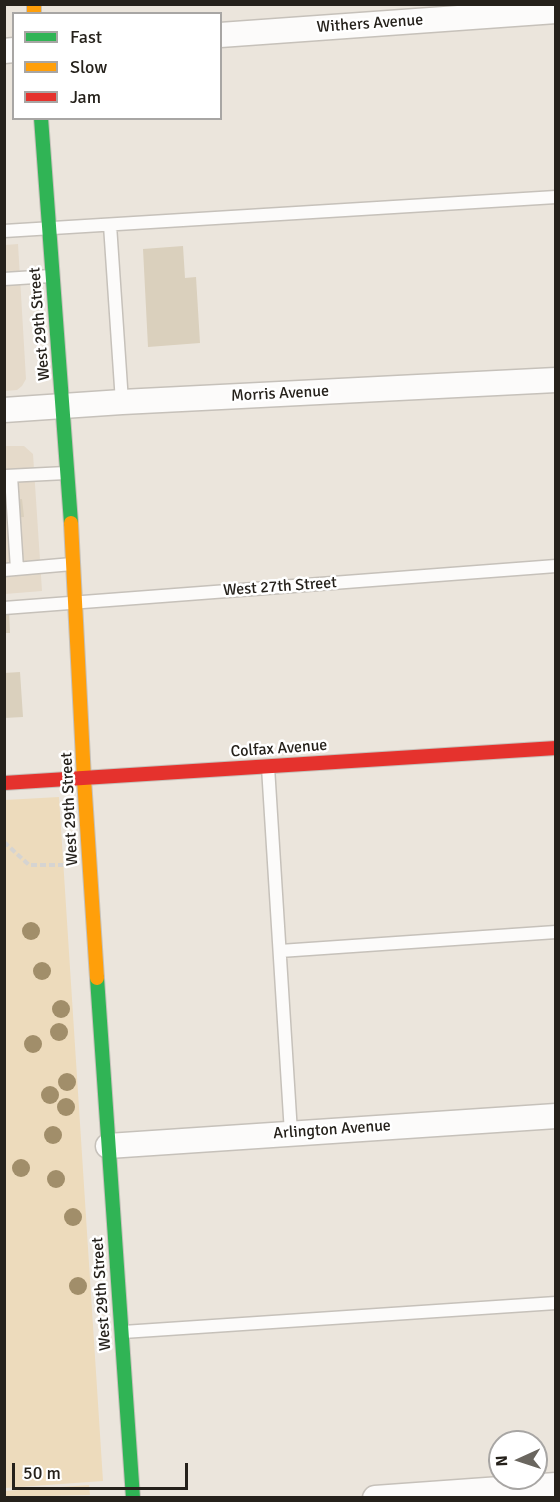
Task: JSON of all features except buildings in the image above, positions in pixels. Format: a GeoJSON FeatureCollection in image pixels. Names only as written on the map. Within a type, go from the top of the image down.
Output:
{"type":"FeatureCollection","features":[{"type":"Feature","properties":{"kind":"street","name":"Withers Avenue"},"geometry":{"type":"LineString","coordinates":[[222,35],[555,11]]}},
{"type":"Feature","properties":{"kind":"street","name":"West 29th Street"},"geometry":{"type":"LineString","coordinates":[[41,120],[75,564],[84,779],[133,1497]]}},
{"type":"Feature","properties":{"kind":"street","name":"Morris Avenue"},"geometry":{"type":"LineString","coordinates":[[4,410],[555,380]]}},
{"type":"Feature","properties":{"kind":"street","name":"Colfax Avenue"},"geometry":{"type":"LineString","coordinates":[[4,783],[555,748]]}},
{"type":"Feature","properties":{"kind":"street","name":"Arlington Avenue"},"geometry":{"type":"LineString","coordinates":[[108,1146],[555,1116]]}},
{"type":"Feature","properties":{"kind":"street"},"geometry":{"type":"LineString","coordinates":[[375,1497],[555,1485]]}},
{"type":"Feature","properties":{"kind":"lane"},"geometry":{"type":"LineString","coordinates":[[4,231],[555,197]]}},
{"type":"Feature","properties":{"kind":"lane"},"geometry":{"type":"LineString","coordinates":[[110,225],[122,402]]}},
{"type":"Feature","properties":{"kind":"lane"},"geometry":{"type":"LineString","coordinates":[[4,279],[52,276]]}},
{"type":"Feature","properties":{"kind":"lane"},"geometry":{"type":"LineString","coordinates":[[68,473],[8,476],[11,569],[75,564]]}},
{"type":"Feature","properties":{"kind":"lane","name":"West 27th Street"},"geometry":{"type":"LineString","coordinates":[[4,608],[555,566]]}},
{"type":"Feature","properties":{"kind":"lane"},"geometry":{"type":"LineString","coordinates":[[268,766],[291,1133]]}},
{"type":"Feature","properties":{"kind":"lane"},"geometry":{"type":"LineString","coordinates":[[280,951],[555,932]]}},
{"type":"Feature","properties":{"kind":"lane"},"geometry":{"type":"LineString","coordinates":[[122,1332],[555,1303]]}},
{"type":"Feature","properties":{"kind":"path"},"geometry":{"type":"LineString","coordinates":[[4,842],[29,865],[66,865]]}},
{"type":"Feature","properties":{"kind":"shaded area"},"geometry":{"type":"Polygon","coordinates":[[[18,244],[26,379],[17,390],[5,391],[5,245],[18,244]]]}},
{"type":"Feature","properties":{"kind":"shaded area"},"geometry":{"type":"Polygon","coordinates":[[[5,446],[24,446],[33,454],[42,591],[5,594],[5,446]]]}},
{"type":"Feature","properties":{"kind":"shaded area"},"geometry":{"type":"Polygon","coordinates":[[[59,797],[103,1481],[5,1488],[5,800],[59,797]]]}},
{"type":"Feature","properties":{"kind":"shaded area"},"geometry":{"type":"Polygon","coordinates":[[[89,1485],[90,1495],[5,1497],[5,1491],[89,1485]]]}},
{"type":"Feature","properties":{"kind":"traffic: fast"},"geometry":{"type":"LineString","coordinates":[[41,120],[71,523]]}},
{"type":"Feature","properties":{"kind":"traffic: fast"},"geometry":{"type":"LineString","coordinates":[[97,978],[133,1498]]}},
{"type":"Feature","properties":{"kind":"traffic: slow"},"geometry":{"type":"LineString","coordinates":[[34,4],[34,12]]}},
{"type":"Feature","properties":{"kind":"traffic: slow"},"geometry":{"type":"LineString","coordinates":[[71,523],[97,978]]}},
{"type":"Feature","properties":{"kind":"traffic: jam"},"geometry":{"type":"LineString","coordinates":[[4,783],[556,748]]}}]}
